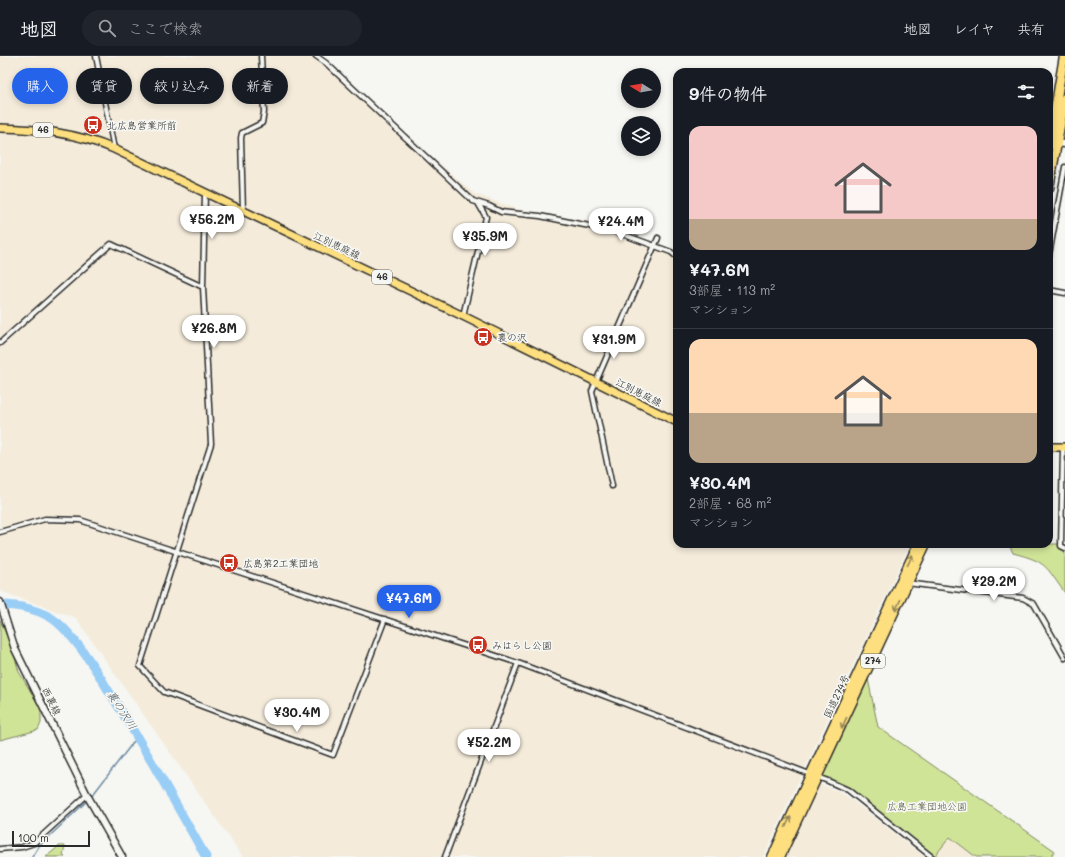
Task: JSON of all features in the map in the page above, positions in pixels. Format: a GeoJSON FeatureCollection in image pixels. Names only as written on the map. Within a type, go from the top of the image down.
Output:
{"type":"FeatureCollection","features":[{"type":"Feature","properties":{"kind":"highway"},"geometry":{"type":"LineString","coordinates":[[1053,159],[1064,56]]}},
{"type":"Feature","properties":{"kind":"highway"},"geometry":{"type":"LineString","coordinates":[[1055,144],[1065,98]]}},
{"type":"Feature","properties":{"kind":"highway","name":"国道274号"},"geometry":{"type":"LineString","coordinates":[[905,582],[917,548]]}},
{"type":"Feature","properties":{"kind":"highway","name":"国道274号"},"geometry":{"type":"LineString","coordinates":[[780,857],[815,775],[905,582],[924,548]]}},
{"type":"Feature","properties":{"kind":"highway","name":"国道274号"},"geometry":{"type":"LineString","coordinates":[[772,857],[815,775]]}},
{"type":"Feature","properties":{"kind":"main road","name":"江別恵庭線"},"geometry":{"type":"LineString","coordinates":[[0,128],[34,129],[85,137],[114,149],[463,316],[673,420]]}},
{"type":"Feature","properties":{"kind":"main road"},"geometry":{"type":"LineString","coordinates":[[1053,447],[1064,447]]}},
{"type":"Feature","properties":{"kind":"street"},"geometry":{"type":"LineString","coordinates":[[96,56],[114,149]]}},
{"type":"Feature","properties":{"kind":"street"},"geometry":{"type":"LineString","coordinates":[[243,212],[241,138],[242,133],[262,123],[264,112],[261,56]]}},
{"type":"Feature","properties":{"kind":"street"},"geometry":{"type":"LineString","coordinates":[[316,56],[343,79],[473,201],[501,212],[540,216],[614,231],[654,245],[673,254]]}},
{"type":"Feature","properties":{"kind":"street"},"geometry":{"type":"LineString","coordinates":[[1053,233],[1065,167]]}},
{"type":"Feature","properties":{"kind":"street"},"geometry":{"type":"LineString","coordinates":[[205,192],[203,287],[212,444],[140,666],[164,692],[333,755],[385,619]]}},
{"type":"Feature","properties":{"kind":"street"},"geometry":{"type":"LineString","coordinates":[[463,316],[486,217],[478,203]]}},
{"type":"Feature","properties":{"kind":"street"},"geometry":{"type":"LineString","coordinates":[[612,486],[592,391],[658,238]]}},
{"type":"Feature","properties":{"kind":"street"},"geometry":{"type":"LineString","coordinates":[[0,343],[111,244],[203,287]]}},
{"type":"Feature","properties":{"kind":"street"},"geometry":{"type":"LineString","coordinates":[[1053,291],[1065,293]]}},
{"type":"Feature","properties":{"kind":"street"},"geometry":{"type":"LineString","coordinates":[[1064,447],[1061,546],[1065,548]]}},
{"type":"Feature","properties":{"kind":"street"},"geometry":{"type":"LineString","coordinates":[[0,532],[45,519],[80,520],[518,663],[815,775],[848,790],[926,855],[932,857]]}},
{"type":"Feature","properties":{"kind":"street"},"geometry":{"type":"LineString","coordinates":[[905,582],[1024,598],[1034,604],[1065,658]]}},
{"type":"Feature","properties":{"kind":"street","name":"西裏線"},"geometry":{"type":"LineString","coordinates":[[0,602],[15,649],[87,795],[122,857]]}},
{"type":"Feature","properties":{"kind":"street"},"geometry":{"type":"LineString","coordinates":[[445,857],[518,663]]}},
{"type":"Feature","properties":{"kind":"street"},"geometry":{"type":"LineString","coordinates":[[0,849],[22,847],[34,843],[87,795]]}},
{"type":"Feature","properties":{"kind":"shaded area"},"geometry":{"type":"Polygon","coordinates":[[[0,56],[313,56],[475,194],[520,210],[594,222],[622,230],[670,249],[673,251],[673,548],[908,548],[763,857],[243,857],[76,618],[0,591],[0,56]]]}},
{"type":"Feature","properties":{"kind":"shaded area"},"geometry":{"type":"Polygon","coordinates":[[[820,784],[845,795],[925,857],[786,857],[820,784]]]}},
{"type":"Feature","properties":{"kind":"shaded area"},"geometry":{"type":"Polygon","coordinates":[[[950,836],[976,857],[934,857],[950,836]]]}},
{"type":"Feature","properties":{"kind":"green space"},"geometry":{"type":"Polygon","coordinates":[[[1053,544],[1059,544],[1065,552],[1065,593],[1045,566],[1040,562],[1013,553],[1011,548],[1053,548],[1053,544]]]}},
{"type":"Feature","properties":{"kind":"green space"},"geometry":{"type":"Polygon","coordinates":[[[0,620],[13,651],[19,672],[41,709],[41,723],[38,730],[0,740],[0,620]]]}},
{"type":"Feature","properties":{"kind":"green space","name":"広島工業団地公園"},"geometry":{"type":"Polygon","coordinates":[[[867,674],[878,727],[1055,851],[1050,857],[976,857],[950,837],[934,857],[848,790],[818,776],[867,674]]]}},
{"type":"Feature","properties":{"kind":"green space"},"geometry":{"type":"Polygon","coordinates":[[[59,846],[65,846],[63,855],[65,857],[46,857],[59,846]]]}},
{"type":"Feature","properties":{"kind":"waterway","name":"裏の沢川"},"geometry":{"type":"LineString","coordinates":[[0,605],[22,607],[44,614],[57,622],[72,637],[91,663],[134,731],[206,857]]}},
{"type":"Feature","properties":{"kind":"waterway"},"geometry":{"type":"LineString","coordinates":[[91,797],[138,736]]}},
{"type":"Feature","properties":{"kind":"waterway"},"geometry":{"type":"LineString","coordinates":[[32,857],[39,846],[88,800]]}},
{"type":"Feature","properties":{"kind":"place","name":"北広島営業所前"},"geometry":{"type":"Point","coordinates":[93,125]}},
{"type":"Feature","properties":{"kind":"place","name":"裏の沢"},"geometry":{"type":"Point","coordinates":[483,337]}},
{"type":"Feature","properties":{"kind":"place","name":"広島第2工業団地"},"geometry":{"type":"Point","coordinates":[229,563]}},
{"type":"Feature","properties":{"kind":"place","name":"みはらし公園"},"geometry":{"type":"Point","coordinates":[478,645]}}]}
